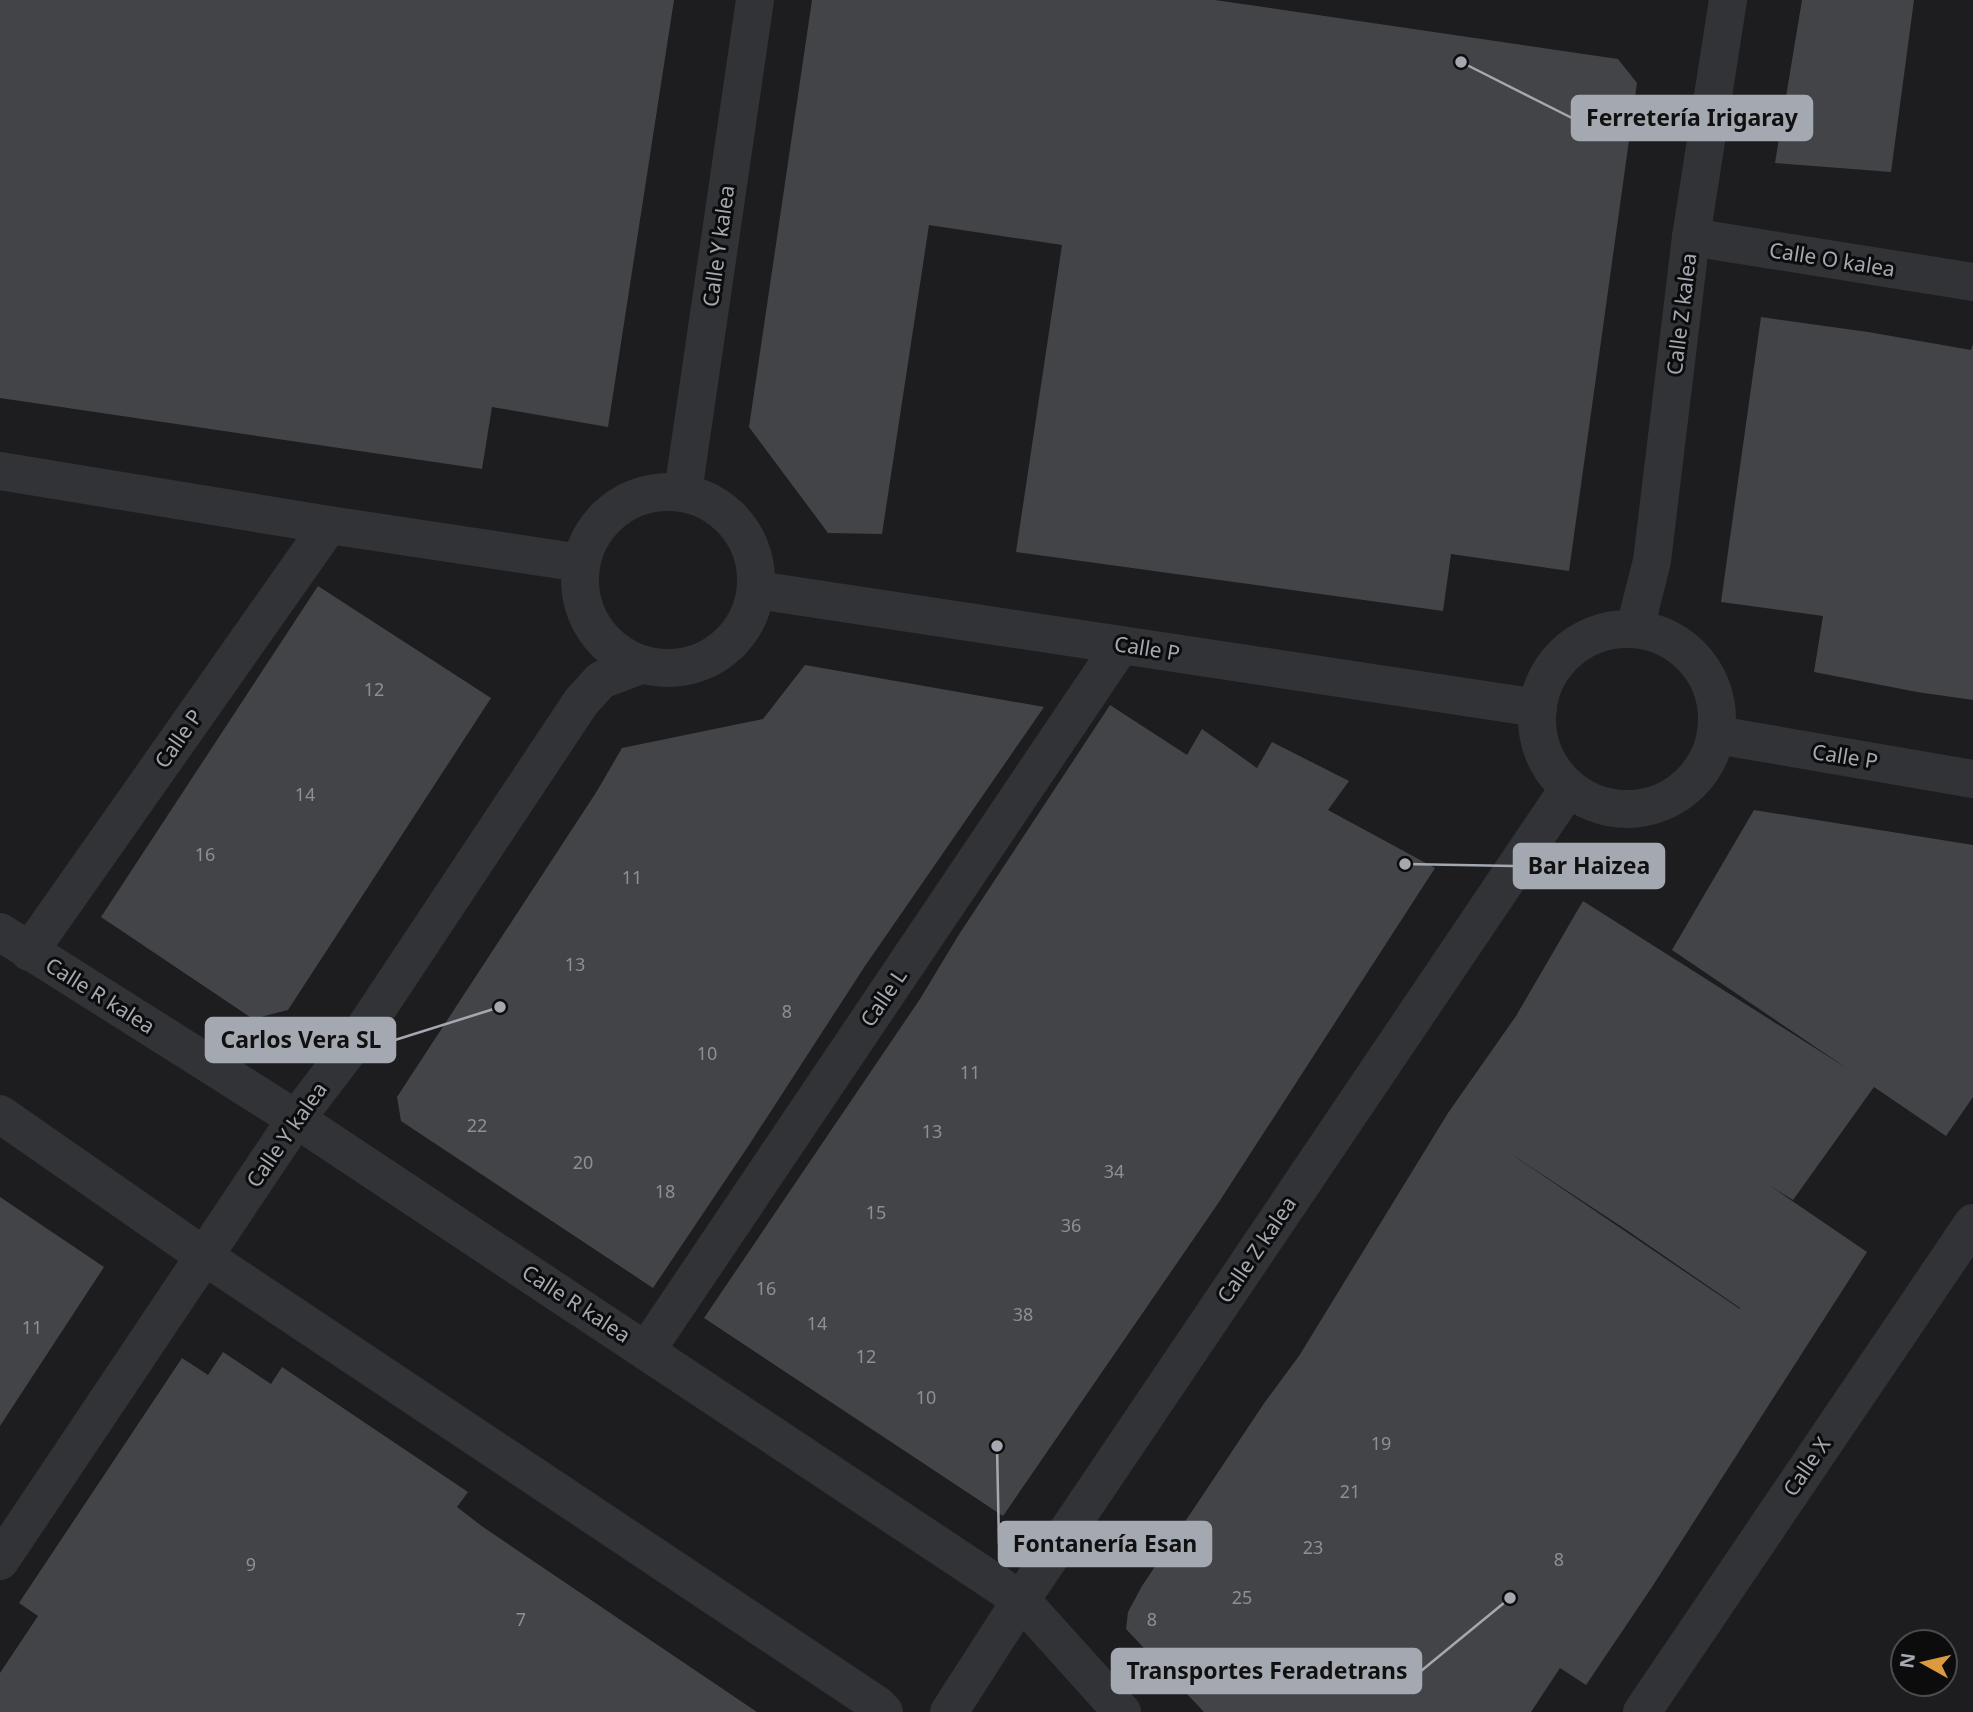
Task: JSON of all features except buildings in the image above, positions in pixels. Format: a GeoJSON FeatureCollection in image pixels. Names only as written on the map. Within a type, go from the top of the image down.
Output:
{"type":"FeatureCollection","features":[{"type":"Feature","properties":{"kind":"street","name":"Calle Y kalea"},"geometry":{"type":"LineString","coordinates":[[682,492],[755,0]]}},
{"type":"Feature","properties":{"kind":"street","name":"Calle Z kalea"},"geometry":{"type":"LineString","coordinates":[[1635,628],[1652,561],[1691,237],[1728,0]]}},
{"type":"Feature","properties":{"kind":"street","name":"Calle O kalea"},"geometry":{"type":"LineString","coordinates":[[1691,237],[1973,282]]}},
{"type":"Feature","properties":{"kind":"street"},"geometry":{"type":"LineString","coordinates":[[0,471],[581,563]]}},
{"type":"Feature","properties":{"kind":"street"},"geometry":{"type":"LineString","coordinates":[[682,492],[714,503],[740,526],[754,557],[757,590],[748,620],[729,645],[702,662],[673,669],[642,665],[618,653],[599,636],[586,614],[580,589],[581,563],[594,531],[618,507],[649,494],[682,492]]}},
{"type":"Feature","properties":{"kind":"street","name":"Calle P"},"geometry":{"type":"LineString","coordinates":[[15,942],[329,525]]}},
{"type":"Feature","properties":{"kind":"street","name":"Calle P"},"geometry":{"type":"LineString","coordinates":[[757,590],[1538,708]]}},
{"type":"Feature","properties":{"kind":"street"},"geometry":{"type":"LineString","coordinates":[[1635,628],[1665,636],[1690,653],[1708,676],[1717,705],[1717,735],[1703,771],[1675,797],[1639,811],[1601,807],[1568,789],[1544,759],[1536,721],[1542,684],[1564,652],[1597,633],[1635,628]]}},
{"type":"Feature","properties":{"kind":"street","name":"Calle L"},"geometry":{"type":"LineString","coordinates":[[646,1351],[1121,645]]}},
{"type":"Feature","properties":{"kind":"street","name":"Calle Y kalea"},"geometry":{"type":"LineString","coordinates":[[0,1561],[296,1119],[360,1035],[581,702],[601,680],[642,665]]}},
{"type":"Feature","properties":{"kind":"street","name":"Calle P"},"geometry":{"type":"LineString","coordinates":[[1717,735],[1973,779]]}},
{"type":"Feature","properties":{"kind":"street","name":"Calle Z kalea"},"geometry":{"type":"LineString","coordinates":[[949,1712],[1021,1600],[1568,789]]}},
{"type":"Feature","properties":{"kind":"street","name":"Calle R kalea"},"geometry":{"type":"LineString","coordinates":[[15,942],[296,1119],[1021,1600],[1122,1712]]}},
{"type":"Feature","properties":{"kind":"street"},"geometry":{"type":"LineString","coordinates":[[0,1114],[204,1256],[876,1704],[884,1712]]}},
{"type":"Feature","properties":{"kind":"street","name":"Calle X"},"geometry":{"type":"LineString","coordinates":[[1642,1712],[1973,1223]]}},
{"type":"Feature","properties":{"kind":"shaded area"},"geometry":{"type":"Polygon","coordinates":[[[0,0],[1973,0],[1973,1712],[0,1712],[0,0]]]}},
{"type":"Feature","properties":{"kind":"place","name":"Ferretería Irigaray"},"geometry":{"type":"Point","coordinates":[1461,62]}},
{"type":"Feature","properties":{"kind":"place","name":"Bar Haizea"},"geometry":{"type":"Point","coordinates":[1405,864]}},
{"type":"Feature","properties":{"kind":"place","name":"Carlos Vera SL"},"geometry":{"type":"Point","coordinates":[500,1007]}},
{"type":"Feature","properties":{"kind":"place","name":"Fontanería Esan"},"geometry":{"type":"Point","coordinates":[997,1446]}},
{"type":"Feature","properties":{"kind":"place","name":"Transportes Feradetrans"},"geometry":{"type":"Point","coordinates":[1510,1598]}}]}
